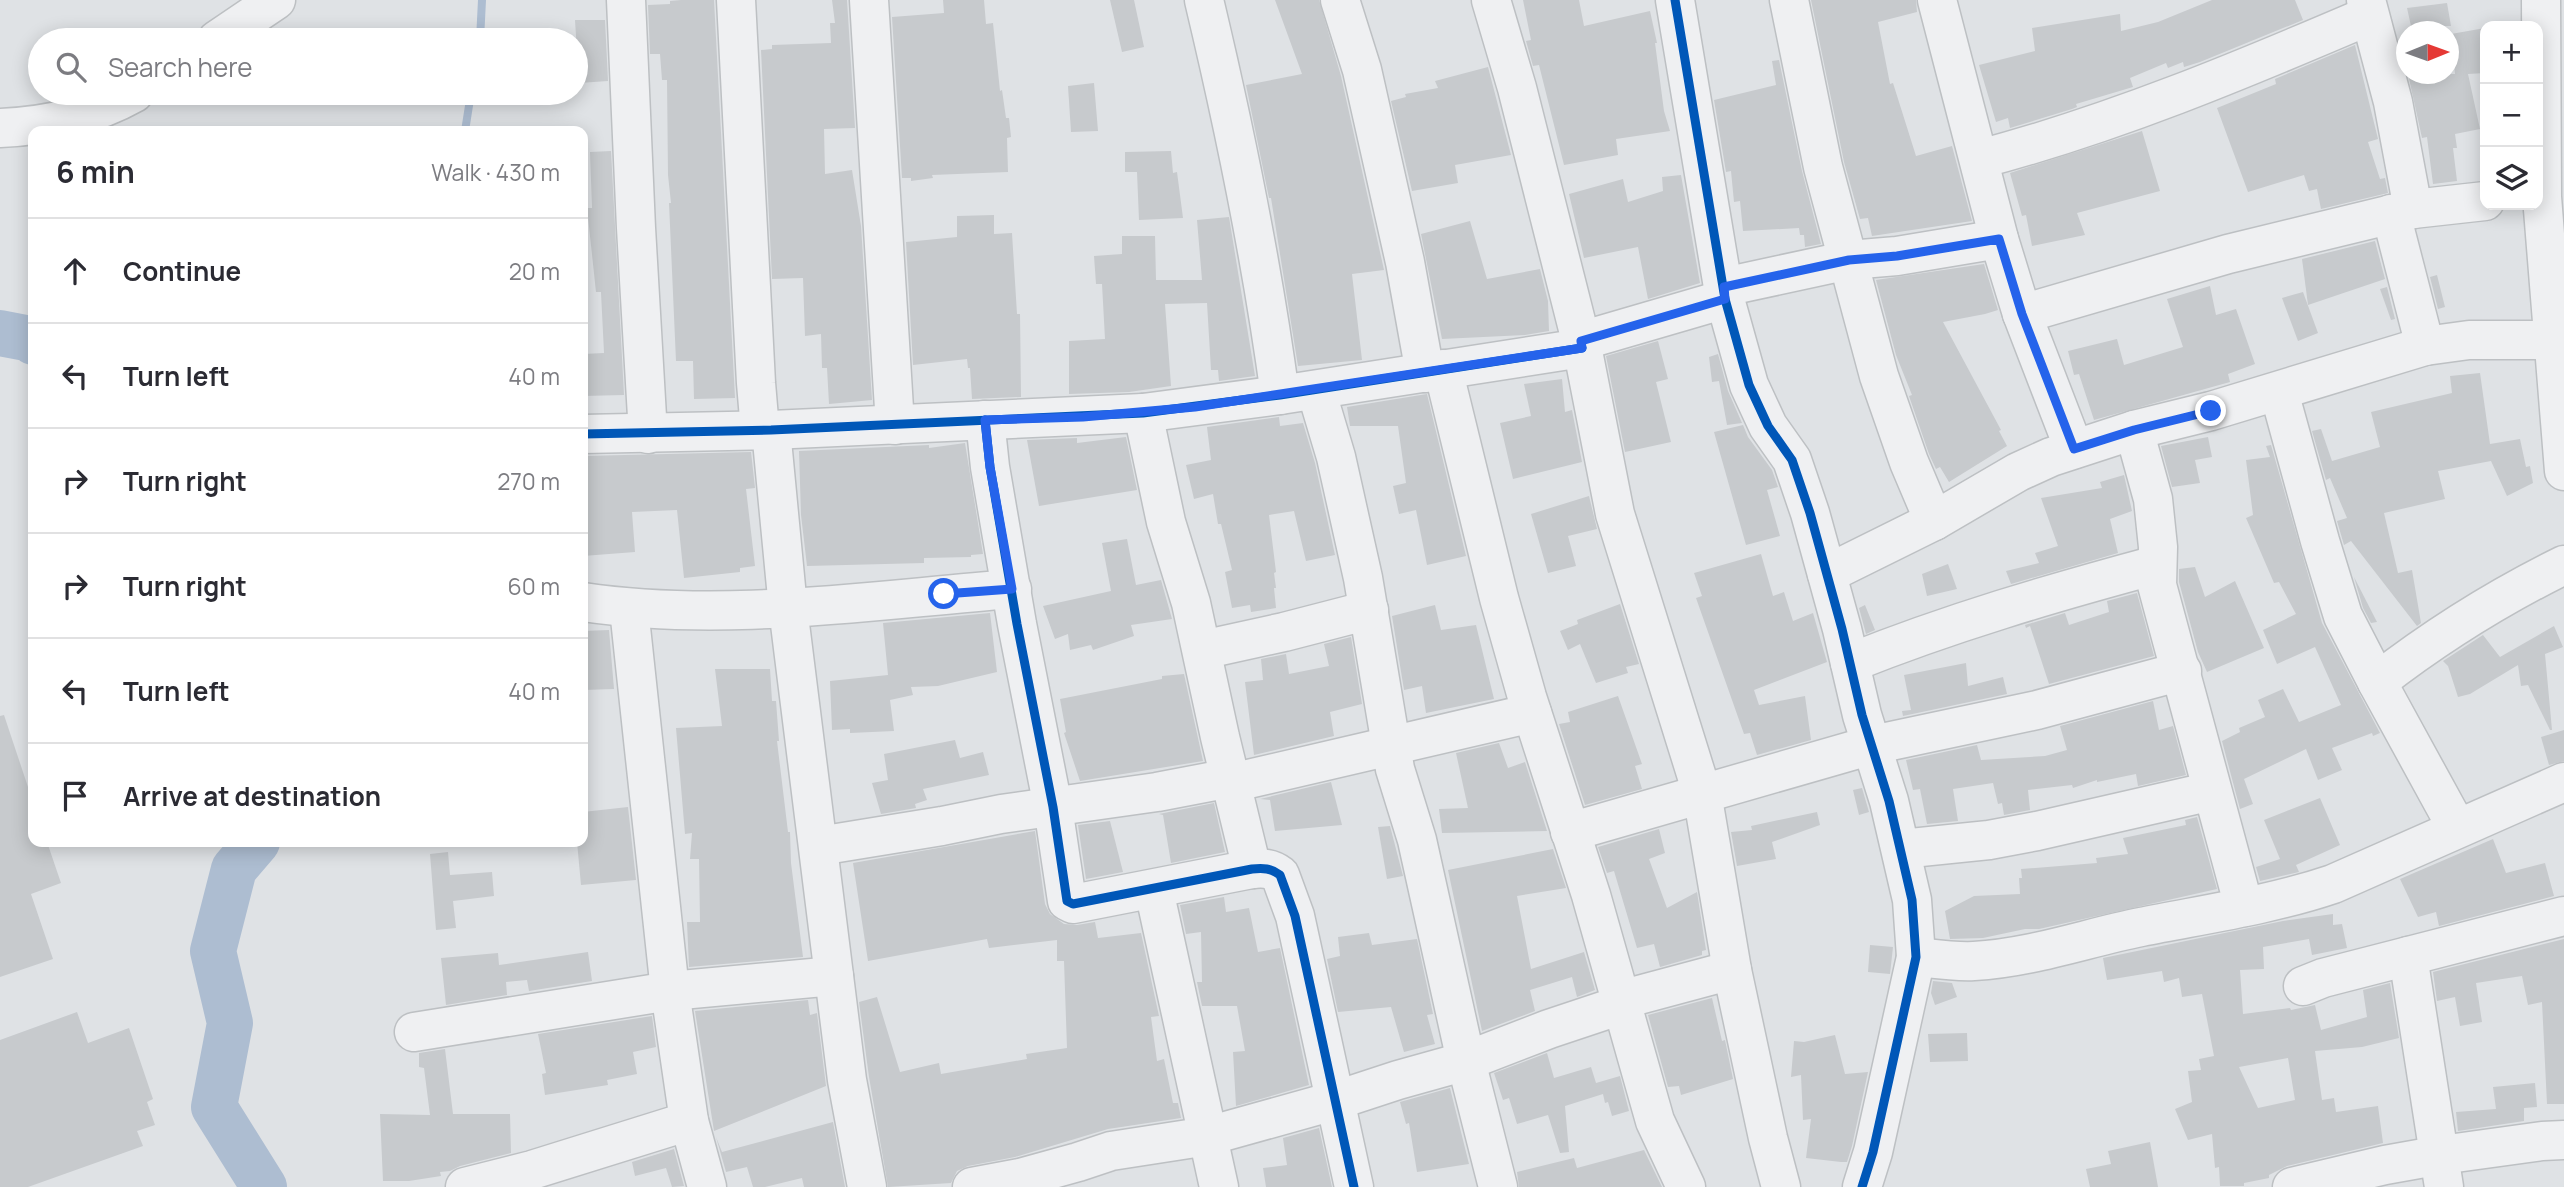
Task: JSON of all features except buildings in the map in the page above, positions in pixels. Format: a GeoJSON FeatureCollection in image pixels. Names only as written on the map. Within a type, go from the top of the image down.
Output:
{"type":"FeatureCollection","features":[{"type":"Feature","properties":{"kind":"street"},"geometry":{"type":"LineString","coordinates":[[235,28],[276,0]]}},
{"type":"Feature","properties":{"kind":"street"},"geometry":{"type":"LineString","coordinates":[[626,0],[648,434]]}},
{"type":"Feature","properties":{"kind":"street"},"geometry":{"type":"LineString","coordinates":[[736,0],[754,356],[848,1080],[867,1187]]}},
{"type":"Feature","properties":{"kind":"street"},"geometry":{"type":"LineString","coordinates":[[869,0],[895,425]]}},
{"type":"Feature","properties":{"kind":"street"},"geometry":{"type":"LineString","coordinates":[[1204,0],[1241,162],[1273,341],[1298,392],[1336,457],[1369,610],[1390,747],[1417,840],[1466,1061],[1498,1187]]}},
{"type":"Feature","properties":{"kind":"street"},"geometry":{"type":"LineString","coordinates":[[1340,0],[1362,70],[1405,262],[1434,371],[1532,713],[1591,895],[1655,1121],[1686,1187]]}},
{"type":"Feature","properties":{"kind":"street"},"geometry":{"type":"LineString","coordinates":[[1491,0],[1517,88],[1582,344],[1615,514],[1702,793],[1732,970],[1768,1138],[1782,1187]]}},
{"type":"Feature","properties":{"kind":"street"},"geometry":{"type":"LineString","coordinates":[[1675,0],[1724,293],[1749,385],[1768,426],[1792,460],[1827,574],[1862,715],[1901,849],[1912,900],[1916,957],[1876,1140],[1862,1187]]}},
{"type":"Feature","properties":{"kind":"street"},"geometry":{"type":"LineString","coordinates":[[1789,0],[1824,167],[1879,376],[1909,462],[1934,521]]}},
{"type":"Feature","properties":{"kind":"street"},"geometry":{"type":"LineString","coordinates":[[1937,0],[1999,239],[2022,314],[2074,449]]}},
{"type":"Feature","properties":{"kind":"street"},"geometry":{"type":"LineString","coordinates":[[2541,0],[2552,340],[2564,468]]}},
{"type":"Feature","properties":{"kind":"street"},"geometry":{"type":"LineString","coordinates":[[1980,159],[2067,135],[2292,49],[2367,8],[2393,102],[2402,211],[2425,346]]}},
{"type":"Feature","properties":{"kind":"street"},"geometry":{"type":"LineString","coordinates":[[35,126],[74,118],[105,105]]}},
{"type":"Feature","properties":{"kind":"street"},"geometry":{"type":"LineString","coordinates":[[0,128],[28,127]]}},
{"type":"Feature","properties":{"kind":"street"},"geometry":{"type":"LineString","coordinates":[[2022,314],[2228,254],[2402,211],[2480,202]]}},
{"type":"Feature","properties":{"kind":"street"},"geometry":{"type":"LineString","coordinates":[[588,434],[765,430],[1143,413],[1298,392],[1582,344],[1724,293],[1849,260],[1897,256],[1999,239]]}},
{"type":"Feature","properties":{"kind":"street"},"geometry":{"type":"LineString","coordinates":[[1827,574],[1934,521],[2018,472],[2074,449],[2134,430],[2279,392],[2425,346],[2469,340],[2552,340]]}},
{"type":"Feature","properties":{"kind":"street"},"geometry":{"type":"LineString","coordinates":[[2279,392],[2343,616],[2457,828]]}},
{"type":"Feature","properties":{"kind":"street"},"geometry":{"type":"LineString","coordinates":[[1143,413],[1166,522],[1191,603],[1252,869]]}},
{"type":"Feature","properties":{"kind":"street"},"geometry":{"type":"LineString","coordinates":[[985,420],[990,467],[1030,696],[1053,807],[1067,901],[1073,904],[1154,890],[1252,869],[1275,870],[1285,884],[1295,916],[1354,1187]]}},
{"type":"Feature","properties":{"kind":"street"},"geometry":{"type":"LineString","coordinates":[[2134,430],[2153,499],[2158,547],[2157,585],[2244,907]]}},
{"type":"Feature","properties":{"kind":"street"},"geometry":{"type":"LineString","coordinates":[[1850,663],[1989,612],[2156,565]]}},
{"type":"Feature","properties":{"kind":"street"},"geometry":{"type":"LineString","coordinates":[[2377,682],[2484,608],[2564,565]]}},
{"type":"Feature","properties":{"kind":"street"},"geometry":{"type":"LineString","coordinates":[[588,603],[629,609],[788,608],[1012,589]]}},
{"type":"Feature","properties":{"kind":"street"},"geometry":{"type":"LineString","coordinates":[[629,609],[670,990],[688,1121],[707,1187]]}},
{"type":"Feature","properties":{"kind":"street"},"geometry":{"type":"LineString","coordinates":[[1202,650],[1369,610]]}},
{"type":"Feature","properties":{"kind":"street"},"geometry":{"type":"LineString","coordinates":[[1570,831],[1872,744],[2037,710],[2182,671]]}},
{"type":"Feature","properties":{"kind":"street"},"geometry":{"type":"LineString","coordinates":[[819,846],[1001,814],[1231,780],[1390,747],[1532,713]]}},
{"type":"Feature","properties":{"kind":"street"},"geometry":{"type":"LineString","coordinates":[[1916,957],[1975,961],[2022,955],[2132,929],[2300,895],[2333,884],[2564,782]]}},
{"type":"Feature","properties":{"kind":"street"},"geometry":{"type":"LineString","coordinates":[[1901,849],[2013,836],[2212,791]]}},
{"type":"Feature","properties":{"kind":"street"},"geometry":{"type":"LineString","coordinates":[[1154,890],[1219,1187]]}},
{"type":"Feature","properties":{"kind":"street"},"geometry":{"type":"LineString","coordinates":[[2303,986],[2564,916]]}},
{"type":"Feature","properties":{"kind":"street"},"geometry":{"type":"LineString","coordinates":[[2408,956],[2442,1171]]}},
{"type":"Feature","properties":{"kind":"street"},"geometry":{"type":"LineString","coordinates":[[972,1187],[1080,1175],[1111,1150],[1208,1136],[1336,1100],[1466,1061],[1620,1002],[1732,970]]}},
{"type":"Feature","properties":{"kind":"street"},"geometry":{"type":"LineString","coordinates":[[414,1032],[670,990],[834,976]]}},
{"type":"Feature","properties":{"kind":"street"},"geometry":{"type":"LineString","coordinates":[[465,1187],[532,1170],[688,1121]]}},
{"type":"Feature","properties":{"kind":"street"},"geometry":{"type":"LineString","coordinates":[[2305,1186],[2385,1165],[2442,1171],[2542,1141],[2564,1140]]}},
{"type":"Feature","properties":{"kind":"waterway"},"geometry":{"type":"LineString","coordinates":[[481,28],[482,0]]}},
{"type":"Feature","properties":{"kind":"waterway"},"geometry":{"type":"LineString","coordinates":[[466,126],[469,105]]}},
{"type":"Feature","properties":{"kind":"waterway"},"geometry":{"type":"LineString","coordinates":[[0,333],[28,338]]}},
{"type":"Feature","properties":{"kind":"waterway"},"geometry":{"type":"LineString","coordinates":[[253,847],[234,869],[213,951],[230,1023],[214,1107],[264,1187]]}},
{"type":"Feature","properties":{"kind":"cycle path"},"geometry":{"type":"LineString","coordinates":[[1675,0],[1725,299],[1749,385],[1768,426],[1792,460],[1810,513],[1862,715],[1889,801],[1912,900],[1916,957],[1873,1152],[1862,1187]]}},
{"type":"Feature","properties":{"kind":"cycle path"},"geometry":{"type":"LineString","coordinates":[[588,434],[771,430],[1143,413],[1280,395],[1582,348]]}},
{"type":"Feature","properties":{"kind":"cycle path"},"geometry":{"type":"LineString","coordinates":[[985,420],[990,467],[1053,807],[1067,901],[1073,904],[1252,869],[1267,869],[1280,875],[1295,916],[1354,1187]]}},
{"type":"Feature","properties":{"kind":"route"},"geometry":{"type":"LineString","coordinates":[[944,594],[1012,589],[990,467],[985,420],[1083,417],[1195,407],[1582,348],[1581,341],[1725,299],[1724,287],[1849,260],[1897,256],[1999,239],[2022,314],[2074,449],[2134,430],[2211,411]]}}]}
